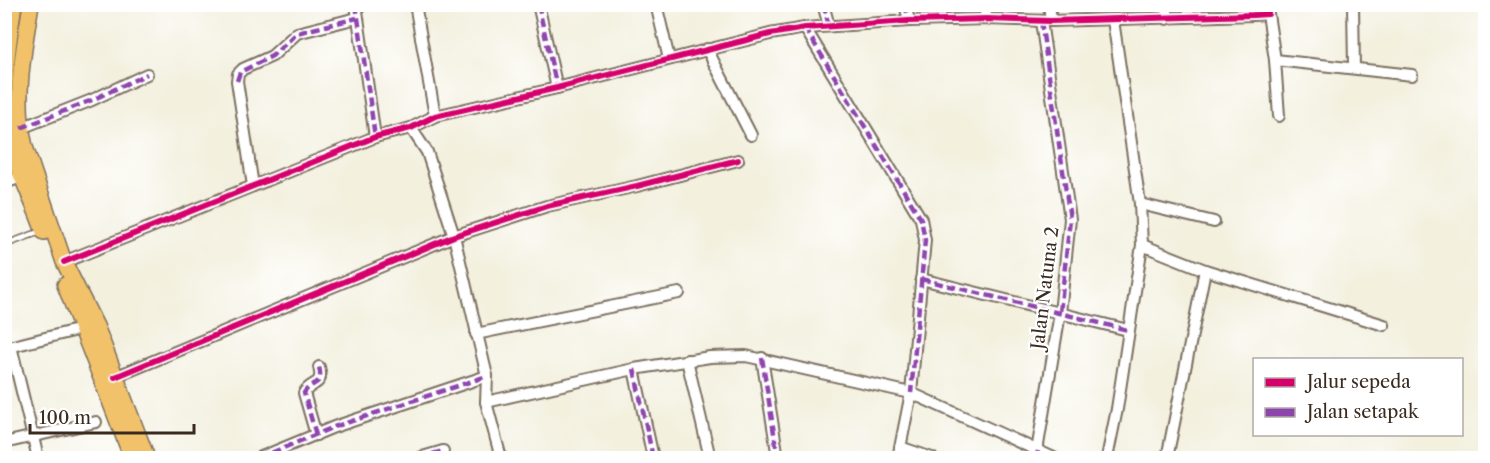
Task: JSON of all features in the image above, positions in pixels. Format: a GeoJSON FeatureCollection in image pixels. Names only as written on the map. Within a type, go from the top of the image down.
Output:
{"type":"FeatureCollection","features":[{"type":"Feature","properties":{"kind":"main road"},"geometry":{"type":"LineString","coordinates":[[14,4],[7,38],[5,106],[8,135],[43,230],[115,377],[147,459]]}},
{"type":"Feature","properties":{"kind":"main road"},"geometry":{"type":"LineString","coordinates":[[30,4],[19,83],[18,103],[21,128],[64,262],[89,327],[132,459]]}},
{"type":"Feature","properties":{"kind":"street"},"geometry":{"type":"LineString","coordinates":[[356,4],[375,137]]}},
{"type":"Feature","properties":{"kind":"street"},"geometry":{"type":"LineString","coordinates":[[415,4],[435,116]]}},
{"type":"Feature","properties":{"kind":"street"},"geometry":{"type":"LineString","coordinates":[[538,4],[557,88]]}},
{"type":"Feature","properties":{"kind":"street"},"geometry":{"type":"LineString","coordinates":[[656,4],[669,59]]}},
{"type":"Feature","properties":{"kind":"street"},"geometry":{"type":"LineString","coordinates":[[823,4],[828,27]]}},
{"type":"Feature","properties":{"kind":"street"},"geometry":{"type":"LineString","coordinates":[[905,4],[909,21]]}},
{"type":"Feature","properties":{"kind":"street"},"geometry":{"type":"LineString","coordinates":[[983,4],[987,19]]}},
{"type":"Feature","properties":{"kind":"street","name":"Jalan Natuna 2"},"geometry":{"type":"LineString","coordinates":[[1037,455],[1060,314],[1070,219],[1046,21],[1049,4]]}},
{"type":"Feature","properties":{"kind":"street"},"geometry":{"type":"LineString","coordinates":[[1167,4],[1167,19]]}},
{"type":"Feature","properties":{"kind":"street"},"geometry":{"type":"LineString","coordinates":[[1211,4],[1211,18]]}},
{"type":"Feature","properties":{"kind":"street"},"geometry":{"type":"LineString","coordinates":[[1353,4],[1354,68]]}},
{"type":"Feature","properties":{"kind":"street"},"geometry":{"type":"LineString","coordinates":[[64,262],[375,137],[411,128],[435,116],[557,88],[770,34],[805,28],[909,21],[987,19],[1046,21],[1211,18],[1268,9],[1279,116]]}},
{"type":"Feature","properties":{"kind":"street"},"geometry":{"type":"LineString","coordinates":[[253,186],[237,81],[238,74],[243,69],[272,56],[297,33],[357,18]]}},
{"type":"Feature","properties":{"kind":"street"},"geometry":{"type":"LineString","coordinates":[[1107,459],[1142,245],[1140,204],[1113,20]]}},
{"type":"Feature","properties":{"kind":"street"},"geometry":{"type":"LineString","coordinates":[[805,28],[921,219],[925,233],[911,393],[899,453],[932,459]]}},
{"type":"Feature","properties":{"kind":"street"},"geometry":{"type":"LineString","coordinates":[[707,49],[751,135]]}},
{"type":"Feature","properties":{"kind":"street"},"geometry":{"type":"LineString","coordinates":[[1275,60],[1412,75]]}},
{"type":"Feature","properties":{"kind":"street"},"geometry":{"type":"LineString","coordinates":[[21,128],[92,100],[147,74]]}},
{"type":"Feature","properties":{"kind":"street"},"geometry":{"type":"LineString","coordinates":[[411,128],[427,152],[454,236],[487,376],[486,402],[501,459]]}},
{"type":"Feature","properties":{"kind":"street"},"geometry":{"type":"LineString","coordinates":[[115,377],[454,236],[547,206],[738,160]]}},
{"type":"Feature","properties":{"kind":"street"},"geometry":{"type":"LineString","coordinates":[[4,183],[22,177]]}},
{"type":"Feature","properties":{"kind":"street"},"geometry":{"type":"LineString","coordinates":[[1140,204],[1214,222]]}},
{"type":"Feature","properties":{"kind":"street"},"geometry":{"type":"LineString","coordinates":[[1142,245],[1204,270],[1384,325]]}},
{"type":"Feature","properties":{"kind":"street"},"geometry":{"type":"LineString","coordinates":[[1167,459],[1204,270]]}},
{"type":"Feature","properties":{"kind":"street"},"geometry":{"type":"LineString","coordinates":[[921,279],[1128,330]]}},
{"type":"Feature","properties":{"kind":"street"},"geometry":{"type":"LineString","coordinates":[[476,334],[680,293]]}},
{"type":"Feature","properties":{"kind":"street"},"geometry":{"type":"LineString","coordinates":[[38,459],[8,347],[89,327]]}},
{"type":"Feature","properties":{"kind":"street"},"geometry":{"type":"LineString","coordinates":[[486,402],[634,369],[687,360],[727,356],[762,358],[911,393],[1037,455],[1054,459]]}},
{"type":"Feature","properties":{"kind":"street"},"geometry":{"type":"LineString","coordinates":[[762,358],[778,459]]}},
{"type":"Feature","properties":{"kind":"street"},"geometry":{"type":"LineString","coordinates":[[687,360],[710,459]]}},
{"type":"Feature","properties":{"kind":"street"},"geometry":{"type":"LineString","coordinates":[[316,435],[304,393],[308,387],[320,381],[319,367]]}},
{"type":"Feature","properties":{"kind":"street"},"geometry":{"type":"LineString","coordinates":[[634,369],[653,459]]}},
{"type":"Feature","properties":{"kind":"street"},"geometry":{"type":"LineString","coordinates":[[259,459],[316,435],[487,376]]}},
{"type":"Feature","properties":{"kind":"street"},"geometry":{"type":"LineString","coordinates":[[4,443],[96,422]]}},
{"type":"Feature","properties":{"kind":"street"},"geometry":{"type":"LineString","coordinates":[[419,459],[443,451]]}},
{"type":"Feature","properties":{"kind":"lane"},"geometry":{"type":"LineString","coordinates":[[4,245],[43,230]]}},
{"type":"Feature","properties":{"kind":"marked path"},"geometry":{"type":"LineString","coordinates":[[356,4],[375,137]]}},
{"type":"Feature","properties":{"kind":"marked path"},"geometry":{"type":"LineString","coordinates":[[538,4],[557,88]]}},
{"type":"Feature","properties":{"kind":"marked path"},"geometry":{"type":"LineString","coordinates":[[823,4],[829,26]]}},
{"type":"Feature","properties":{"kind":"marked path"},"geometry":{"type":"LineString","coordinates":[[905,4],[909,21]]}},
{"type":"Feature","properties":{"kind":"marked path"},"geometry":{"type":"LineString","coordinates":[[237,81],[240,72],[272,56],[297,33],[357,18]]}},
{"type":"Feature","properties":{"kind":"marked path"},"geometry":{"type":"LineString","coordinates":[[1041,21],[1070,219],[1060,313]]}},
{"type":"Feature","properties":{"kind":"marked path"},"geometry":{"type":"LineString","coordinates":[[805,28],[921,219],[925,240],[911,393]]}},
{"type":"Feature","properties":{"kind":"marked path"},"geometry":{"type":"LineString","coordinates":[[21,128],[92,100],[147,74]]}},
{"type":"Feature","properties":{"kind":"marked path"},"geometry":{"type":"LineString","coordinates":[[921,279],[1128,330]]}},
{"type":"Feature","properties":{"kind":"marked path"},"geometry":{"type":"LineString","coordinates":[[762,358],[778,458]]}},
{"type":"Feature","properties":{"kind":"marked path"},"geometry":{"type":"LineString","coordinates":[[316,435],[304,393],[319,381],[319,367]]}},
{"type":"Feature","properties":{"kind":"marked path"},"geometry":{"type":"LineString","coordinates":[[634,369],[653,458]]}},
{"type":"Feature","properties":{"kind":"marked path"},"geometry":{"type":"LineString","coordinates":[[259,458],[334,427],[487,376]]}},
{"type":"Feature","properties":{"kind":"marked path"},"geometry":{"type":"LineString","coordinates":[[419,458],[443,451]]}},
{"type":"Feature","properties":{"kind":"marked path"},"geometry":{"type":"LineString","coordinates":[[1036,458],[1038,451]]}},
{"type":"Feature","properties":{"kind":"cycle path"},"geometry":{"type":"LineString","coordinates":[[64,262],[375,137],[411,128],[435,116],[557,88],[770,34],[805,28],[909,21],[987,19],[1051,21],[1253,15],[1268,14],[1268,4]]}},
{"type":"Feature","properties":{"kind":"cycle path"},"geometry":{"type":"LineString","coordinates":[[115,377],[454,236],[547,206],[738,160]]}}]}
